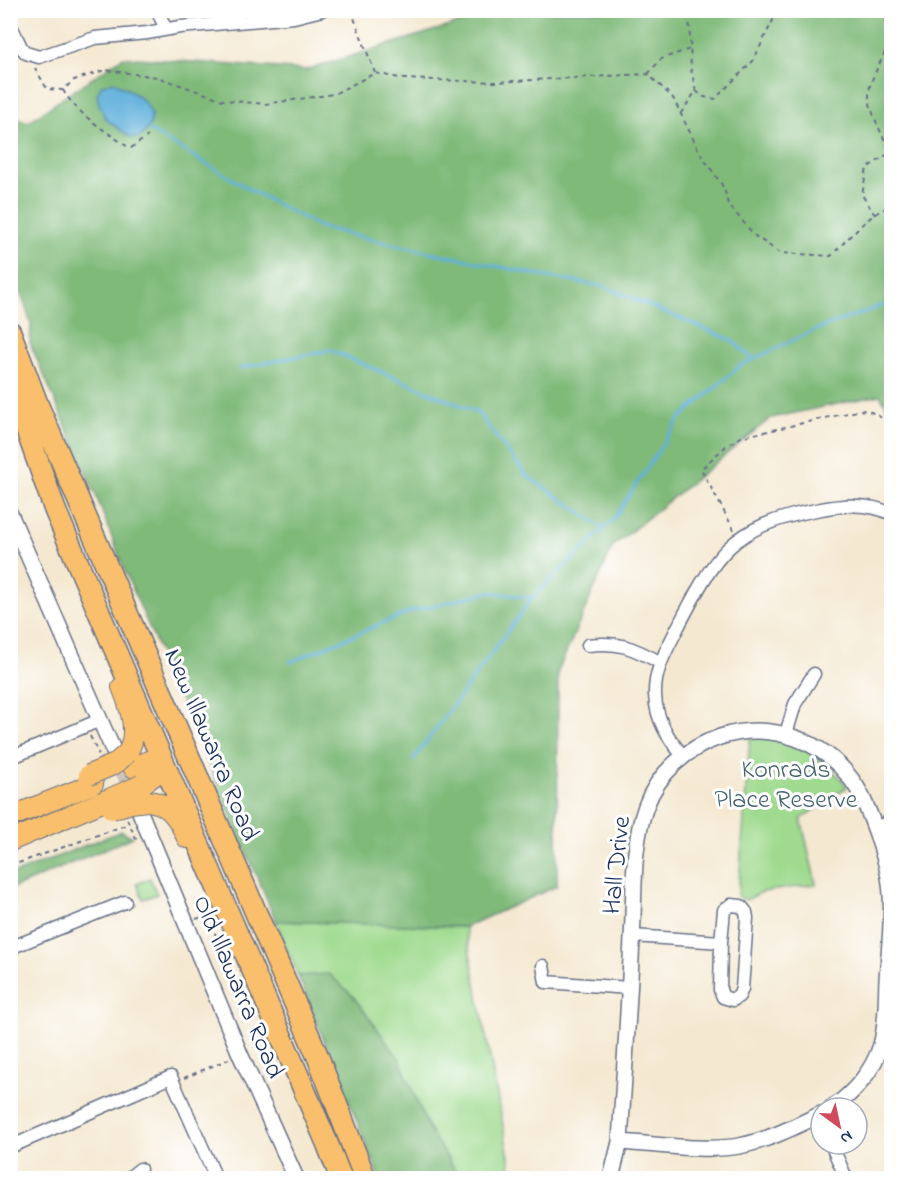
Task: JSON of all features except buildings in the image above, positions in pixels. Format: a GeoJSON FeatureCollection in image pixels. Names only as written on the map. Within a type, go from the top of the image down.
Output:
{"type":"FeatureCollection","features":[{"type":"Feature","properties":{"kind":"highway","name":"New Illawarra Road"},"geometry":{"type":"LineString","coordinates":[[10,332],[38,406],[318,1057],[365,1179]]}},
{"type":"Feature","properties":{"kind":"highway","name":"New Illawarra Road"},"geometry":{"type":"LineString","coordinates":[[10,383],[55,510],[341,1179]]}},
{"type":"Feature","properties":{"kind":"highway"},"geometry":{"type":"LineString","coordinates":[[164,762],[185,749]]}},
{"type":"Feature","properties":{"kind":"main road"},"geometry":{"type":"LineString","coordinates":[[18,838],[99,787],[125,757],[132,745],[133,728],[128,701],[113,666],[114,646]]}},
{"type":"Feature","properties":{"kind":"main road"},"geometry":{"type":"LineString","coordinates":[[125,757],[164,762],[143,799]]}},
{"type":"Feature","properties":{"kind":"main road"},"geometry":{"type":"LineString","coordinates":[[10,817],[99,787]]}},
{"type":"Feature","properties":{"kind":"main road"},"geometry":{"type":"LineString","coordinates":[[10,810],[54,789],[99,787],[164,805],[174,814],[182,827],[196,863],[213,879]]}},
{"type":"Feature","properties":{"kind":"street"},"geometry":{"type":"LineString","coordinates":[[157,10],[166,29]]}},
{"type":"Feature","properties":{"kind":"street"},"geometry":{"type":"LineString","coordinates":[[10,24],[21,47],[33,57],[46,56],[81,41],[95,38],[322,10]]}},
{"type":"Feature","properties":{"kind":"street"},"geometry":{"type":"LineString","coordinates":[[683,756],[667,735],[657,708],[656,684],[661,663],[707,572],[722,553],[739,539],[772,521],[834,506],[860,505],[891,514]]}},
{"type":"Feature","properties":{"kind":"street"},"geometry":{"type":"LineString","coordinates":[[10,514],[93,722],[125,757]]}},
{"type":"Feature","properties":{"kind":"street"},"geometry":{"type":"LineString","coordinates":[[588,645],[618,644],[630,647],[661,663]]}},
{"type":"Feature","properties":{"kind":"street"},"geometry":{"type":"LineString","coordinates":[[786,734],[795,704],[814,674]]}},
{"type":"Feature","properties":{"kind":"street"},"geometry":{"type":"LineString","coordinates":[[10,758],[93,722]]}},
{"type":"Feature","properties":{"kind":"street","name":"Hall Drive"},"geometry":{"type":"LineString","coordinates":[[611,1179],[620,1142],[633,936],[634,879],[642,819],[651,793],[674,764],[701,745],[732,733],[762,730],[786,734],[812,745],[837,763],[856,786],[875,828],[886,863],[891,894],[885,1015],[886,1047],[857,1087],[846,1096]]}},
{"type":"Feature","properties":{"kind":"street","name":"Old Illawarra Road"},"geometry":{"type":"LineString","coordinates":[[143,799],[187,921],[240,1054],[296,1179]]}},
{"type":"Feature","properties":{"kind":"street"},"geometry":{"type":"LineString","coordinates":[[875,828],[891,821]]}},
{"type":"Feature","properties":{"kind":"street"},"geometry":{"type":"LineString","coordinates":[[10,948],[125,902]]}},
{"type":"Feature","properties":{"kind":"street"},"geometry":{"type":"LineString","coordinates":[[730,905],[741,906],[747,918],[742,989],[739,996],[733,1000],[723,997],[720,990],[721,942],[724,910],[730,905]]}},
{"type":"Feature","properties":{"kind":"street"},"geometry":{"type":"LineString","coordinates":[[633,936],[721,942]]}},
{"type":"Feature","properties":{"kind":"street"},"geometry":{"type":"LineString","coordinates":[[543,966],[546,982],[629,988]]}},
{"type":"Feature","properties":{"kind":"street"},"geometry":{"type":"LineString","coordinates":[[10,1147],[172,1079],[216,1179]]}},
{"type":"Feature","properties":{"kind":"street"},"geometry":{"type":"LineString","coordinates":[[620,1142],[710,1147],[738,1146],[809,1121]]}},
{"type":"Feature","properties":{"kind":"street"},"geometry":{"type":"LineString","coordinates":[[836,1156],[846,1179]]}},
{"type":"Feature","properties":{"kind":"street"},"geometry":{"type":"LineString","coordinates":[[129,1179],[140,1169]]}},
{"type":"Feature","properties":{"kind":"path"},"geometry":{"type":"LineString","coordinates":[[351,10],[375,73]]}},
{"type":"Feature","properties":{"kind":"path"},"geometry":{"type":"LineString","coordinates":[[689,10],[691,69],[696,91],[704,97],[715,99],[753,61],[778,10]]}},
{"type":"Feature","properties":{"kind":"path"},"geometry":{"type":"LineString","coordinates":[[874,215],[862,195],[867,168],[891,153],[878,125],[869,94],[874,74],[887,47],[890,28],[880,10]]}},
{"type":"Feature","properties":{"kind":"path"},"geometry":{"type":"LineString","coordinates":[[33,57],[35,72],[47,89],[63,90],[74,80],[105,70],[157,77],[223,100],[266,104],[334,94],[375,73],[404,79],[495,82],[648,74],[661,59],[690,49]]}},
{"type":"Feature","properties":{"kind":"path"},"geometry":{"type":"LineString","coordinates":[[648,74],[673,98],[700,153],[724,188],[728,204],[754,236],[780,253],[831,256],[874,215],[884,207],[891,206]]}},
{"type":"Feature","properties":{"kind":"path"},"geometry":{"type":"LineString","coordinates":[[63,90],[71,102],[90,120],[125,145],[131,148],[148,136]]}},
{"type":"Feature","properties":{"kind":"path"},"geometry":{"type":"LineString","coordinates":[[681,115],[696,91]]}},
{"type":"Feature","properties":{"kind":"path"},"geometry":{"type":"LineString","coordinates":[[739,539],[701,469],[726,446],[741,437],[861,410],[881,416],[891,432]]}},
{"type":"Feature","properties":{"kind":"path"},"geometry":{"type":"LineString","coordinates":[[93,722],[99,787]]}},
{"type":"Feature","properties":{"kind":"path"},"geometry":{"type":"LineString","coordinates":[[10,866],[129,824]]}},
{"type":"Feature","properties":{"kind":"path"},"geometry":{"type":"LineString","coordinates":[[187,921],[202,917],[208,921],[231,961],[249,965]]}},
{"type":"Feature","properties":{"kind":"path"},"geometry":{"type":"LineString","coordinates":[[172,1079],[233,1057]]}},
{"type":"Feature","properties":{"kind":"green space"},"geometry":{"type":"Polygon","coordinates":[[[498,11],[891,11],[891,414],[880,395],[771,418],[613,546],[558,671],[557,886],[465,927],[276,921],[124,569],[97,498],[30,343],[31,324],[11,262],[10,116],[28,122],[123,57],[306,70],[498,11]]]}},
{"type":"Feature","properties":{"kind":"green space","name":"Konrads Place Reserve"},"geometry":{"type":"Polygon","coordinates":[[[760,737],[787,743],[809,752],[828,766],[847,787],[801,819],[816,884],[762,892],[746,900],[738,897],[750,738],[760,737]]]}},
{"type":"Feature","properties":{"kind":"green space"},"geometry":{"type":"Polygon","coordinates":[[[121,831],[133,837],[11,889],[11,875],[121,831]]]}},
{"type":"Feature","properties":{"kind":"green space"},"geometry":{"type":"Polygon","coordinates":[[[150,878],[157,894],[143,899],[137,884],[150,878]]]}},
{"type":"Feature","properties":{"kind":"green space"},"geometry":{"type":"Polygon","coordinates":[[[276,921],[465,927],[513,1178],[380,1178],[276,921]]]}},
{"type":"Feature","properties":{"kind":"green space"},"geometry":{"type":"Polygon","coordinates":[[[329,974],[353,996],[399,1058],[428,1128],[460,1178],[380,1178],[298,976],[329,974]]]}},
{"type":"Feature","properties":{"kind":"water"},"geometry":{"type":"Polygon","coordinates":[[[114,82],[140,98],[151,112],[148,129],[139,138],[130,137],[106,119],[99,104],[97,94],[102,85],[114,82]]]}},
{"type":"Feature","properties":{"kind":"waterway"},"geometry":{"type":"LineString","coordinates":[[149,130],[256,193],[320,227],[548,277],[603,286],[731,340],[753,359]]}},
{"type":"Feature","properties":{"kind":"waterway"},"geometry":{"type":"LineString","coordinates":[[413,760],[532,598],[613,520],[680,418],[741,365],[815,330],[892,302]]}},
{"type":"Feature","properties":{"kind":"waterway"},"geometry":{"type":"LineString","coordinates":[[240,368],[330,350],[478,413],[526,475],[603,528]]}},
{"type":"Feature","properties":{"kind":"waterway"},"geometry":{"type":"LineString","coordinates":[[290,662],[409,612],[489,592],[532,598]]}},
{"type":"Feature","properties":{"kind":"tunnel"},"geometry":{"type":"LineString","coordinates":[[114,752],[135,798]]}}]}
